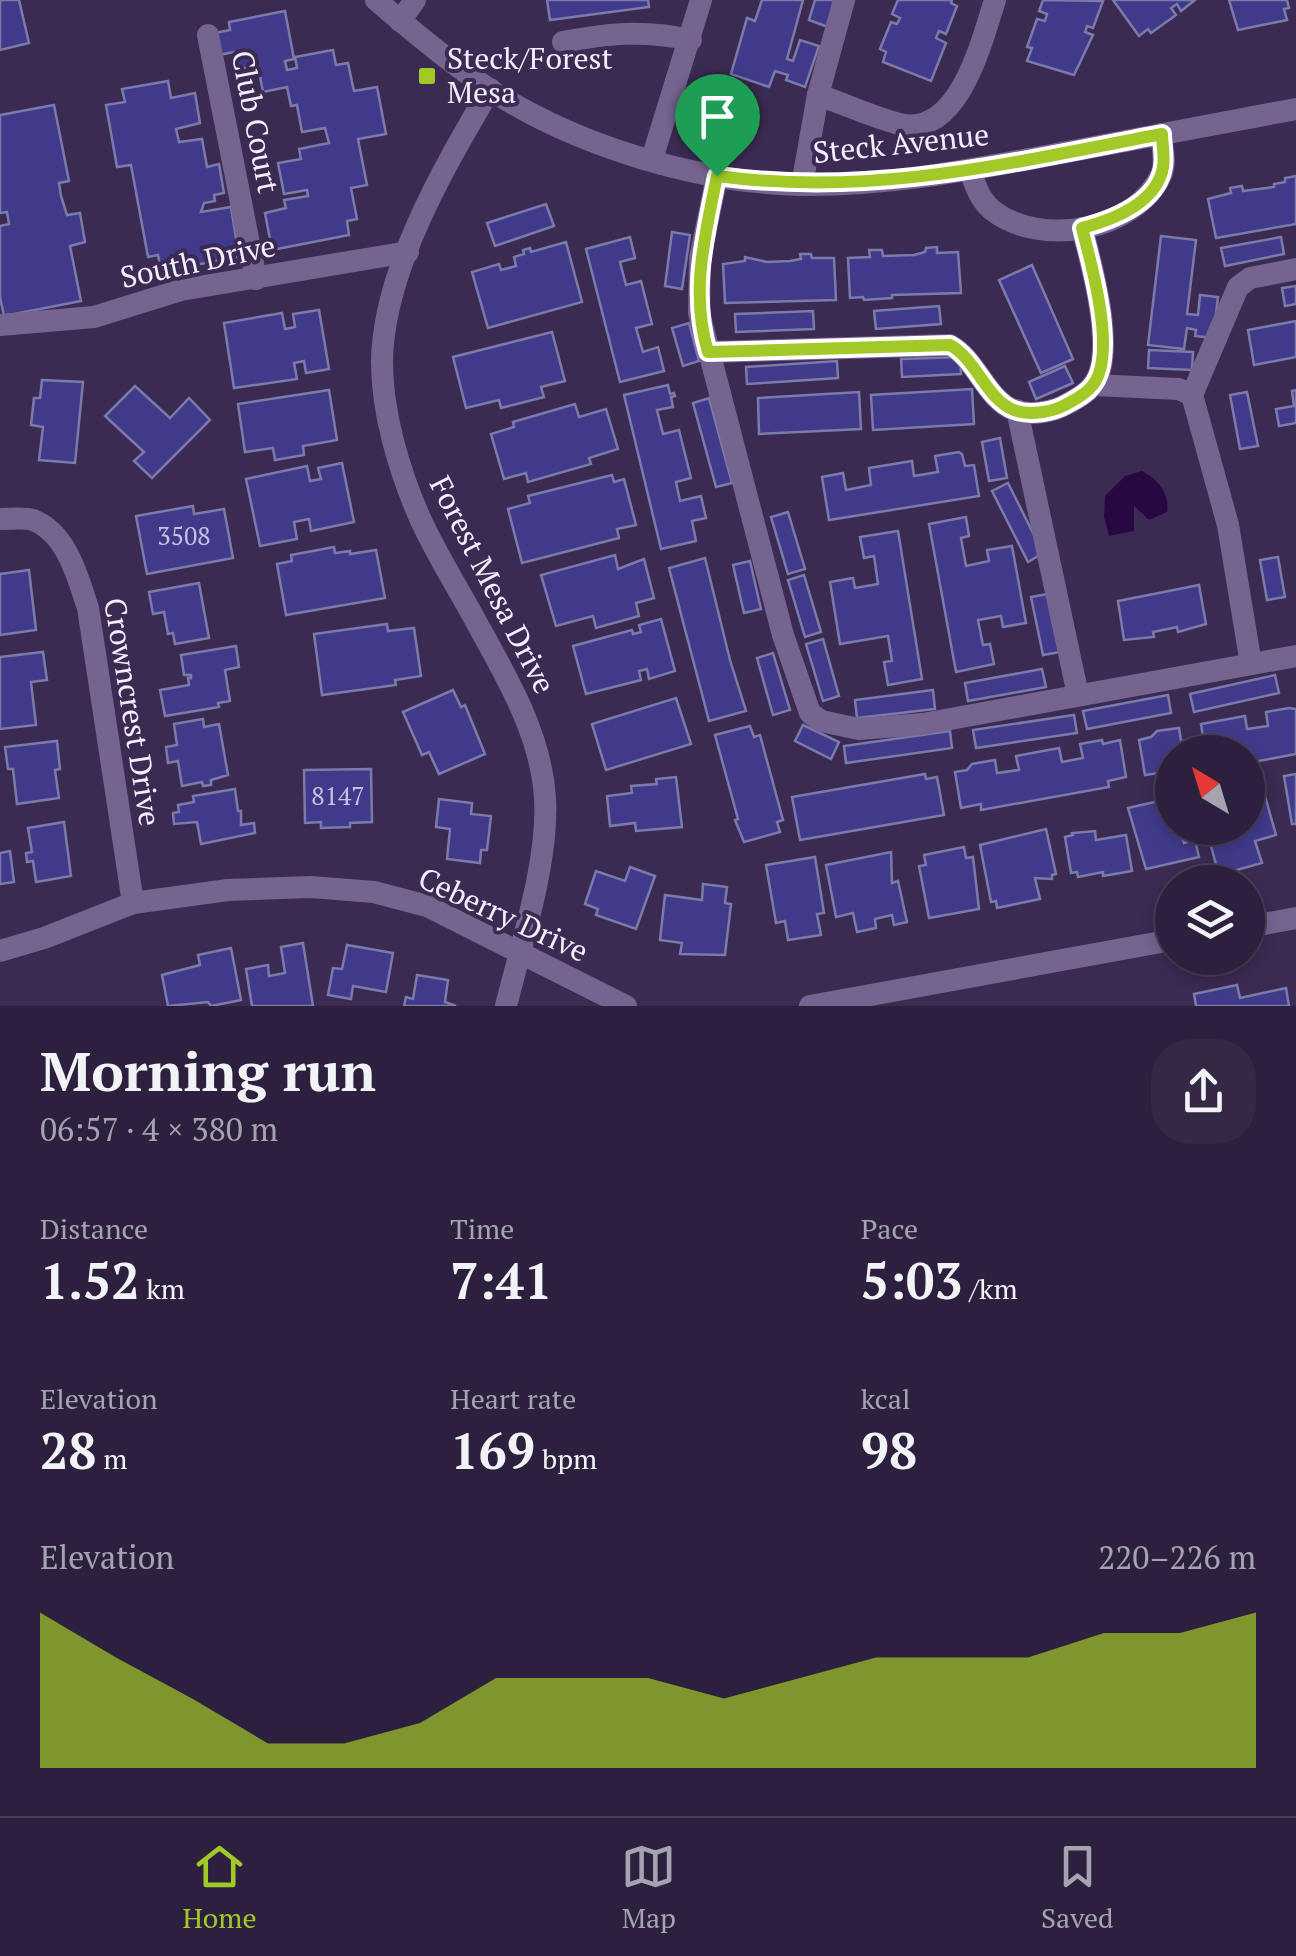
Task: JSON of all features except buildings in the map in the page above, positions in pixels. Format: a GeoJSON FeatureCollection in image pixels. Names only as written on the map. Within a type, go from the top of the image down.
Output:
{"type":"FeatureCollection","features":[{"type":"Feature","properties":{"kind":"street","name":"Steck Avenue"},"geometry":{"type":"LineString","coordinates":[[376,0],[490,90],[601,144],[717,176],[802,185],[853,184],[970,170],[1296,109]]}},
{"type":"Feature","properties":{"kind":"street"},"geometry":{"type":"LineString","coordinates":[[400,21],[415,0]]}},
{"type":"Feature","properties":{"kind":"street"},"geometry":{"type":"LineString","coordinates":[[652,159],[701,0]]}},
{"type":"Feature","properties":{"kind":"street"},"geometry":{"type":"LineString","coordinates":[[802,185],[818,94],[844,0]]}},
{"type":"Feature","properties":{"kind":"street"},"geometry":{"type":"LineString","coordinates":[[818,94],[902,125],[934,118],[958,96],[972,70],[995,0]]}},
{"type":"Feature","properties":{"kind":"street"},"geometry":{"type":"LineString","coordinates":[[563,42],[606,34],[652,32],[690,40]]}},
{"type":"Feature","properties":{"kind":"street","name":"Club Court"},"geometry":{"type":"LineString","coordinates":[[208,35],[256,279]]}},
{"type":"Feature","properties":{"kind":"street","name":"Forest Mesa Drive"},"geometry":{"type":"LineString","coordinates":[[490,90],[448,162],[408,252],[391,304],[382,361],[398,458],[419,517],[513,690],[532,736],[545,797],[544,844],[506,1006]]}},
{"type":"Feature","properties":{"kind":"street"},"geometry":{"type":"LineString","coordinates":[[970,170],[978,192],[990,208],[1014,224],[1049,231],[1082,228],[1133,207],[1147,194],[1163,170],[1162,134]]}},
{"type":"Feature","properties":{"kind":"street"},"geometry":{"type":"LineString","coordinates":[[717,176],[700,258],[699,313],[783,635],[810,712],[821,721],[860,729],[923,724],[1296,656]]}},
{"type":"Feature","properties":{"kind":"street"},"geometry":{"type":"LineString","coordinates":[[708,352],[950,345],[963,352],[1011,409],[1040,412],[1060,408],[1094,385],[1104,334],[1082,228]]}},
{"type":"Feature","properties":{"kind":"street","name":"South Drive"},"geometry":{"type":"LineString","coordinates":[[0,325],[94,318],[181,290],[408,252]]}},
{"type":"Feature","properties":{"kind":"street"},"geometry":{"type":"LineString","coordinates":[[1251,664],[1228,526],[1192,395],[1238,286],[1250,278],[1296,270]]}},
{"type":"Feature","properties":{"kind":"street"},"geometry":{"type":"LineString","coordinates":[[1094,385],[1178,389],[1192,395]]}},
{"type":"Feature","properties":{"kind":"street"},"geometry":{"type":"LineString","coordinates":[[1017,410],[1078,695]]}},
{"type":"Feature","properties":{"kind":"street","name":"Crowncrest Drive"},"geometry":{"type":"LineString","coordinates":[[0,519],[32,520],[56,537],[75,567],[88,608],[133,904]]}},
{"type":"Feature","properties":{"kind":"street","name":"Ceberry Drive"},"geometry":{"type":"LineString","coordinates":[[0,951],[133,904],[228,890],[311,888],[374,892],[427,906],[626,1006]]}},
{"type":"Feature","properties":{"kind":"street"},"geometry":{"type":"LineString","coordinates":[[1265,924],[1296,918]]}},
{"type":"Feature","properties":{"kind":"street"},"geometry":{"type":"LineString","coordinates":[[810,1006],[1155,943]]}},
{"type":"Feature","properties":{"kind":"shaded area"},"geometry":{"type":"Polygon","coordinates":[[[1142,471],[1162,488],[1167,512],[1149,520],[1134,506],[1134,531],[1109,536],[1104,517],[1105,496],[1125,476],[1142,471]]]}},
{"type":"Feature","properties":{"kind":"place","name":"Steck/Forest Mesa"},"geometry":{"type":"Point","coordinates":[427,76]}},
{"type":"Feature","properties":{"kind":"route"},"geometry":{"type":"LineString","coordinates":[[1162,134],[1164,160],[1156,182],[1133,207],[1082,228],[1104,334],[1099,374],[1094,385],[1080,396],[1060,408],[1040,412],[1011,409],[963,352],[950,345],[708,352],[699,313],[700,258],[717,176],[802,185],[853,184],[970,170],[1162,134]]}}]}
